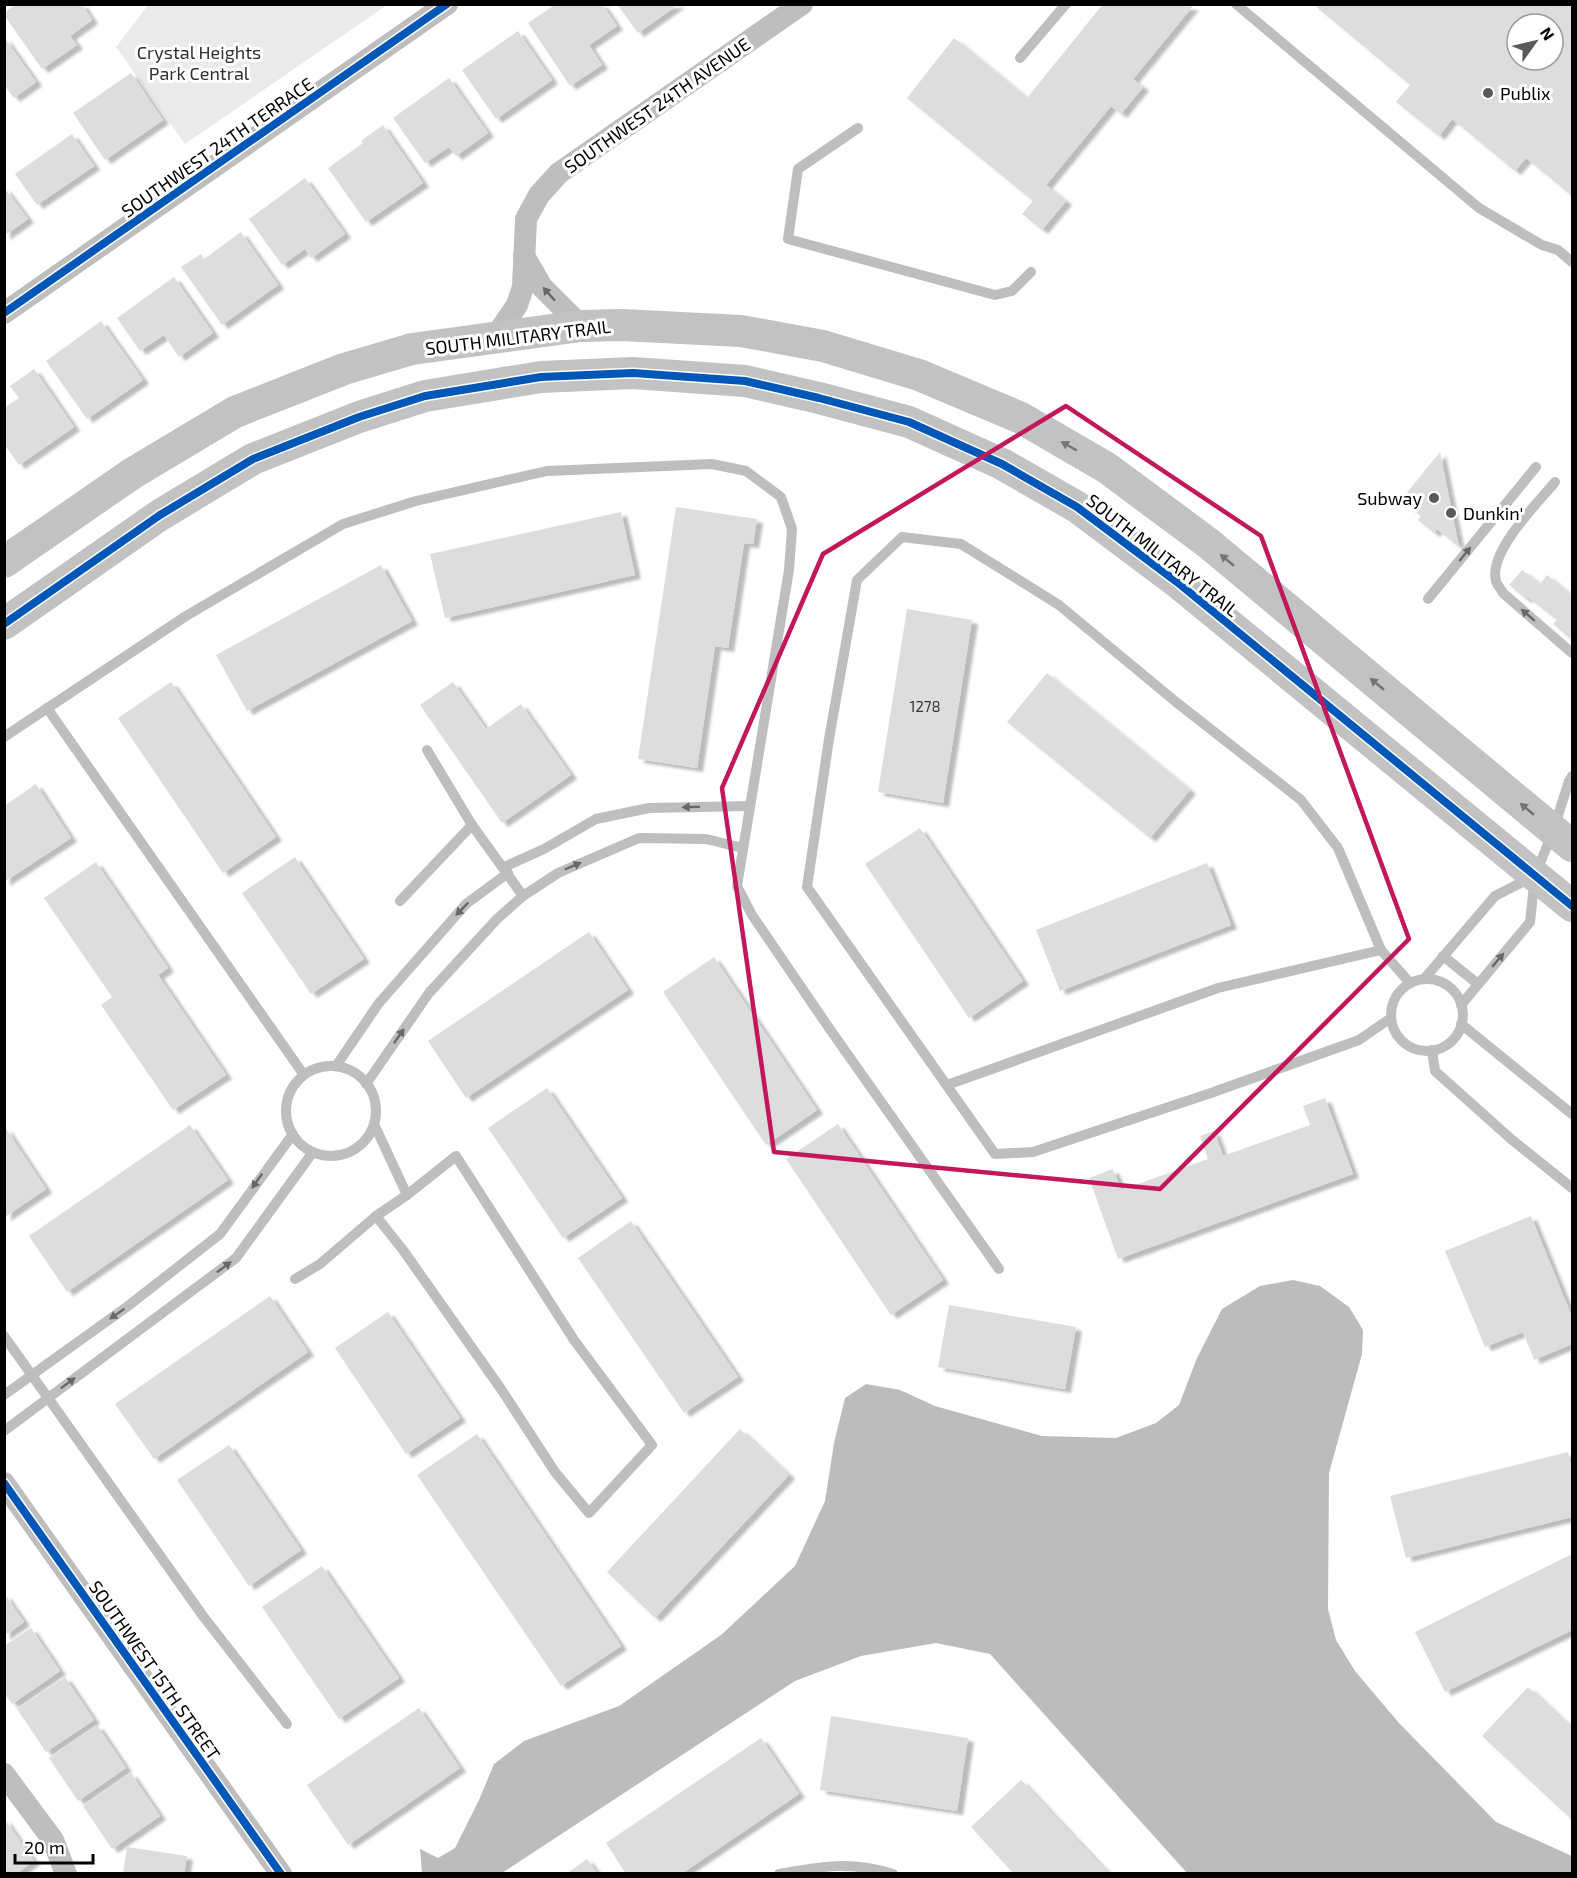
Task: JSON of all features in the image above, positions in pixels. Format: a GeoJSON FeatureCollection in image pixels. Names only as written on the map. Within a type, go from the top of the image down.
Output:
{"type":"FeatureCollection","features":[{"type":"Feature","properties":{"kind":"street","name":"SOUTHWEST 24TH TERRACE"},"geometry":{"type":"LineString","coordinates":[[4,313],[447,4]]}},
{"type":"Feature","properties":{"kind":"street","name":"SOUTHWEST 24TH AVENUE"},"geometry":{"type":"LineString","coordinates":[[496,336],[517,305],[523,287],[526,219],[539,195],[559,173],[801,4]]}},
{"type":"Feature","properties":{"kind":"street"},"geometry":{"type":"LineString","coordinates":[[524,255],[542,287],[581,326]]}},
{"type":"Feature","properties":{"kind":"street","name":"SOUTH MILITARY TRAIL"},"geometry":{"type":"LineString","coordinates":[[4,562],[133,473],[235,412],[344,369],[412,349],[581,326],[622,325],[741,331],[823,346],[919,375],[1021,418],[1107,468],[1208,543],[1563,838]]}},
{"type":"Feature","properties":{"kind":"street","name":"SOUTH MILITARY TRAIL"},"geometry":{"type":"LineString","coordinates":[[4,624],[160,515],[253,459],[359,417],[425,396],[541,377],[633,373],[745,381],[909,422],[1002,464],[1077,507],[1177,582],[1572,906]]}},
{"type":"Feature","properties":{"kind":"street","name":"SOUTHWEST 15TH STREET"},"geometry":{"type":"LineString","coordinates":[[4,1483],[281,1874]]}},
{"type":"Feature","properties":{"kind":"street"},"geometry":{"type":"LineString","coordinates":[[4,1773],[53,1840],[66,1874]]}},
{"type":"Feature","properties":{"kind":"lane"},"geometry":{"type":"LineString","coordinates":[[1020,58],[1066,4]]}},
{"type":"Feature","properties":{"kind":"lane"},"geometry":{"type":"LineString","coordinates":[[1236,4],[1479,208],[1542,245],[1558,250],[1572,262]]}},
{"type":"Feature","properties":{"kind":"lane"},"geometry":{"type":"LineString","coordinates":[[858,128],[798,169],[788,239],[995,295],[1012,291],[1031,272]]}},
{"type":"Feature","properties":{"kind":"lane"},"geometry":{"type":"LineString","coordinates":[[4,737],[186,616],[343,524],[416,501],[546,471],[712,464],[746,471],[781,497],[792,529],[789,570],[737,886],[752,915],[999,1269]]}},
{"type":"Feature","properties":{"kind":"lane"},"geometry":{"type":"LineString","coordinates":[[1428,599],[1536,467]]}},
{"type":"Feature","properties":{"kind":"lane"},"geometry":{"type":"LineString","coordinates":[[1555,482],[1502,548],[1495,566],[1496,582],[1503,593],[1572,653]]}},
{"type":"Feature","properties":{"kind":"lane"},"geometry":{"type":"LineString","coordinates":[[1391,1018],[1359,1040],[1211,1093],[1033,1152],[995,1154],[807,886],[829,740],[857,580],[902,537],[961,544],[1059,604],[1176,702],[1301,800],[1338,848],[1381,950],[1410,983]]}},
{"type":"Feature","properties":{"kind":"lane"},"geometry":{"type":"LineString","coordinates":[[48,708],[304,1075]]}},
{"type":"Feature","properties":{"kind":"lane"},"geometry":{"type":"LineString","coordinates":[[427,750],[472,825],[523,896]]}},
{"type":"Feature","properties":{"kind":"lane"},"geometry":{"type":"LineString","coordinates":[[1424,979],[1495,897],[1535,876],[1563,838],[1569,781],[1572,776]]}},
{"type":"Feature","properties":{"kind":"lane"},"geometry":{"type":"LineString","coordinates":[[336,1066],[379,1003],[466,904],[506,870],[596,819],[650,808],[750,806]]}},
{"type":"Feature","properties":{"kind":"lane"},"geometry":{"type":"LineString","coordinates":[[400,901],[472,825]]}},
{"type":"Feature","properties":{"kind":"lane"},"geometry":{"type":"LineString","coordinates":[[366,1084],[429,993],[497,919],[523,896],[558,873],[639,838],[706,839],[743,848]]}},
{"type":"Feature","properties":{"kind":"lane"},"geometry":{"type":"LineString","coordinates":[[1461,1005],[1530,922],[1535,876]]}},
{"type":"Feature","properties":{"kind":"lane"},"geometry":{"type":"LineString","coordinates":[[947,1085],[1218,988],[1381,950]]}},
{"type":"Feature","properties":{"kind":"lane"},"geometry":{"type":"LineString","coordinates":[[1443,956],[1478,984]]}},
{"type":"Feature","properties":{"kind":"lane"},"geometry":{"type":"LineString","coordinates":[[1424,979],[1436,980],[1447,986],[1456,994],[1461,1005],[1461,1024],[1457,1034],[1451,1042],[1432,1050],[1420,1050],[1400,1039],[1391,1018],[1395,997],[1401,989],[1410,983],[1424,979]]}},
{"type":"Feature","properties":{"kind":"lane"},"geometry":{"type":"LineString","coordinates":[[1461,1024],[1572,1114]]}},
{"type":"Feature","properties":{"kind":"lane"},"geometry":{"type":"LineString","coordinates":[[1432,1050],[1435,1071],[1572,1188]]}},
{"type":"Feature","properties":{"kind":"lane"},"geometry":{"type":"LineString","coordinates":[[336,1066],[356,1074],[366,1084],[372,1094],[376,1109],[374,1124],[367,1137],[356,1148],[343,1154],[328,1156],[313,1152],[302,1145],[292,1134],[287,1122],[286,1109],[288,1096],[304,1075],[314,1069],[336,1066]]}},
{"type":"Feature","properties":{"kind":"lane"},"geometry":{"type":"LineString","coordinates":[[374,1124],[407,1195]]}},
{"type":"Feature","properties":{"kind":"lane"},"geometry":{"type":"LineString","coordinates":[[4,1395],[128,1306],[220,1234],[292,1134]]}},
{"type":"Feature","properties":{"kind":"lane"},"geometry":{"type":"LineString","coordinates":[[4,1431],[236,1258],[313,1152]]}},
{"type":"Feature","properties":{"kind":"lane"},"geometry":{"type":"LineString","coordinates":[[296,1279],[320,1264],[376,1216],[456,1156],[574,1340],[652,1445],[589,1513],[555,1472],[494,1380],[403,1250],[376,1216]]}},
{"type":"Feature","properties":{"kind":"lane"},"geometry":{"type":"LineString","coordinates":[[4,1336],[203,1616],[287,1724]]}},
{"type":"Feature","properties":{"kind":"lane"},"geometry":{"type":"LineString","coordinates":[[779,1874],[821,1866],[868,1866],[893,1874]]}},
{"type":"Feature","properties":{"kind":"highlighted area"},"geometry":{"type":"Polygon","coordinates":[[[1066,406],[1261,536],[1409,939],[1160,1189],[774,1152],[722,788],[823,554],[1066,406]]]}},
{"type":"Feature","properties":{"kind":"green space","name":"Crystal Heights Park Central"},"geometry":{"type":"Polygon","coordinates":[[[149,4],[387,5],[185,144],[116,47],[149,4]]]}},
{"type":"Feature","properties":{"kind":"shaded area"},"geometry":{"type":"Polygon","coordinates":[[[1293,1280],[1320,1286],[1349,1307],[1363,1330],[1362,1354],[1329,1473],[1328,1609],[1336,1640],[1355,1671],[1399,1723],[1496,1822],[1572,1856],[1572,1873],[1187,1873],[990,1654],[936,1643],[861,1656],[795,1681],[502,1873],[422,1873],[420,1849],[438,1858],[455,1848],[494,1764],[524,1741],[619,1706],[721,1635],[795,1566],[825,1501],[834,1443],[845,1398],[866,1384],[900,1390],[935,1406],[1042,1436],[1116,1438],[1156,1423],[1179,1405],[1197,1358],[1222,1309],[1260,1286],[1293,1280]]]}},
{"type":"Feature","properties":{"kind":"building"},"geometry":{"type":"Polygon","coordinates":[[[16,4],[82,4],[92,20],[70,36],[77,45],[42,69],[4,15],[16,4]]]}},
{"type":"Feature","properties":{"kind":"building"},"geometry":{"type":"Polygon","coordinates":[[[556,4],[602,4],[617,26],[589,45],[602,65],[570,86],[528,23],[556,4]]]}},
{"type":"Feature","properties":{"kind":"building"},"geometry":{"type":"Polygon","coordinates":[[[617,4],[679,4],[638,33],[617,4]]]}},
{"type":"Feature","properties":{"kind":"building"},"geometry":{"type":"Polygon","coordinates":[[[1103,4],[1193,6],[1133,79],[1143,87],[1121,114],[1111,106],[1046,185],[1066,201],[1042,230],[1022,214],[1033,201],[907,98],[954,38],[1027,98],[1103,4]]]}},
{"type":"Feature","properties":{"kind":"building","name":"Publix"},"geometry":{"type":"Polygon","coordinates":[[[1313,4],[1572,4],[1572,196],[1526,158],[1515,171],[1452,119],[1439,136],[1396,102],[1410,85],[1313,4]]]}},
{"type":"Feature","properties":{"kind":"building"},"geometry":{"type":"Polygon","coordinates":[[[518,31],[552,80],[496,119],[462,70],[518,31]]]}},
{"type":"Feature","properties":{"kind":"building"},"geometry":{"type":"Polygon","coordinates":[[[4,37],[36,82],[14,98],[4,85],[4,37]]]}},
{"type":"Feature","properties":{"kind":"building"},"geometry":{"type":"Polygon","coordinates":[[[131,73],[163,120],[105,160],[73,113],[131,73]]]}},
{"type":"Feature","properties":{"kind":"building"},"geometry":{"type":"Polygon","coordinates":[[[449,78],[488,133],[456,156],[449,147],[425,163],[393,118],[449,78]]]}},
{"type":"Feature","properties":{"kind":"building"},"geometry":{"type":"Polygon","coordinates":[[[383,125],[423,183],[366,222],[328,168],[363,143],[361,141],[383,125]]]}},
{"type":"Feature","properties":{"kind":"building"},"geometry":{"type":"Polygon","coordinates":[[[72,134],[94,166],[37,205],[15,174],[72,134]]]}},
{"type":"Feature","properties":{"kind":"building"},"geometry":{"type":"Polygon","coordinates":[[[305,178],[345,234],[311,258],[305,249],[282,265],[249,219],[305,178]]]}},
{"type":"Feature","properties":{"kind":"building"},"geometry":{"type":"Polygon","coordinates":[[[4,187],[28,219],[4,236],[4,187]]]}},
{"type":"Feature","properties":{"kind":"building"},"geometry":{"type":"Polygon","coordinates":[[[241,232],[278,285],[222,325],[181,267],[201,254],[204,259],[241,232]]]}},
{"type":"Feature","properties":{"kind":"building"},"geometry":{"type":"Polygon","coordinates":[[[174,277],[213,333],[179,357],[164,335],[140,351],[117,318],[174,277]]]}},
{"type":"Feature","properties":{"kind":"building"},"geometry":{"type":"Polygon","coordinates":[[[101,321],[143,380],[87,419],[46,361],[101,321]]]}},
{"type":"Feature","properties":{"kind":"building"},"geometry":{"type":"Polygon","coordinates":[[[34,369],[74,427],[19,465],[4,444],[4,408],[19,398],[10,386],[34,369]]]}},
{"type":"Feature","properties":{"kind":"building"},"geometry":{"type":"Polygon","coordinates":[[[1440,452],[1459,547],[1437,529],[1434,533],[1418,520],[1421,516],[1401,500],[1440,452]]]}},
{"type":"Feature","properties":{"kind":"building"},"geometry":{"type":"Polygon","coordinates":[[[676,507],[757,519],[753,544],[744,543],[728,648],[715,646],[697,768],[638,759],[676,507]]]}},
{"type":"Feature","properties":{"kind":"building"},"geometry":{"type":"Polygon","coordinates":[[[621,512],[635,575],[445,618],[430,554],[621,512]]]}},
{"type":"Feature","properties":{"kind":"building"},"geometry":{"type":"Polygon","coordinates":[[[381,565],[412,621],[247,711],[216,655],[381,565]]]}},
{"type":"Feature","properties":{"kind":"building"},"geometry":{"type":"Polygon","coordinates":[[[1522,570],[1540,584],[1547,575],[1572,596],[1572,640],[1553,624],[1557,620],[1509,585],[1522,570]]]}},
{"type":"Feature","properties":{"kind":"building"},"geometry":{"type":"Polygon","coordinates":[[[907,609],[972,620],[943,803],[878,792],[907,609]]]}},
{"type":"Feature","properties":{"kind":"building"},"geometry":{"type":"Polygon","coordinates":[[[1047,673],[1190,790],[1150,838],[1007,722],[1047,673]]]}},
{"type":"Feature","properties":{"kind":"building"},"geometry":{"type":"Polygon","coordinates":[[[171,682],[276,837],[223,873],[118,718],[171,682]]]}},
{"type":"Feature","properties":{"kind":"building"},"geometry":{"type":"Polygon","coordinates":[[[453,682],[486,729],[521,704],[571,775],[502,823],[420,705],[453,682]]]}},
{"type":"Feature","properties":{"kind":"building"},"geometry":{"type":"Polygon","coordinates":[[[36,784],[71,838],[4,882],[4,806],[36,784]]]}},
{"type":"Feature","properties":{"kind":"building"},"geometry":{"type":"Polygon","coordinates":[[[920,828],[1023,981],[969,1018],[865,864],[920,828]]]}},
{"type":"Feature","properties":{"kind":"building"},"geometry":{"type":"Polygon","coordinates":[[[295,857],[364,959],[311,994],[242,893],[295,857]]]}},
{"type":"Feature","properties":{"kind":"building"},"geometry":{"type":"Polygon","coordinates":[[[96,862],[168,968],[158,975],[226,1075],[173,1110],[101,1005],[112,997],[44,898],[96,862]]]}},
{"type":"Feature","properties":{"kind":"building"},"geometry":{"type":"Polygon","coordinates":[[[1207,863],[1231,925],[1060,991],[1036,930],[1207,863]]]}},
{"type":"Feature","properties":{"kind":"building"},"geometry":{"type":"Polygon","coordinates":[[[589,932],[628,990],[466,1098],[428,1041],[589,932]]]}},
{"type":"Feature","properties":{"kind":"building"},"geometry":{"type":"Polygon","coordinates":[[[714,957],[817,1110],[766,1145],[663,992],[714,957]]]}},
{"type":"Feature","properties":{"kind":"building"},"geometry":{"type":"Polygon","coordinates":[[[547,1088],[622,1198],[563,1238],[488,1128],[547,1088]]]}},
{"type":"Feature","properties":{"kind":"building"},"geometry":{"type":"Polygon","coordinates":[[[1325,1098],[1353,1174],[1118,1259],[1089,1178],[1113,1169],[1121,1190],[1208,1159],[1200,1136],[1214,1131],[1223,1156],[1310,1125],[1303,1106],[1325,1098]]]}},
{"type":"Feature","properties":{"kind":"building"},"geometry":{"type":"Polygon","coordinates":[[[838,1124],[943,1280],[891,1315],[786,1159],[838,1124]]]}},
{"type":"Feature","properties":{"kind":"building"},"geometry":{"type":"Polygon","coordinates":[[[190,1125],[228,1180],[67,1292],[29,1236],[190,1125]]]}},
{"type":"Feature","properties":{"kind":"building"},"geometry":{"type":"Polygon","coordinates":[[[5,1127],[46,1189],[5,1217],[5,1127]]]}},
{"type":"Feature","properties":{"kind":"building"},"geometry":{"type":"Polygon","coordinates":[[[1531,1216],[1572,1317],[1572,1344],[1534,1360],[1523,1332],[1485,1347],[1445,1251],[1531,1216]]]}},
{"type":"Feature","properties":{"kind":"building"},"geometry":{"type":"Polygon","coordinates":[[[631,1221],[738,1377],[684,1413],[578,1258],[631,1221]]]}},
{"type":"Feature","properties":{"kind":"building"},"geometry":{"type":"Polygon","coordinates":[[[270,1296],[308,1352],[154,1459],[115,1404],[270,1296]]]}},
{"type":"Feature","properties":{"kind":"building"},"geometry":{"type":"Polygon","coordinates":[[[949,1305],[1076,1327],[1065,1389],[938,1367],[949,1305]]]}},
{"type":"Feature","properties":{"kind":"building"},"geometry":{"type":"Polygon","coordinates":[[[388,1312],[460,1418],[406,1454],[335,1348],[388,1312]]]}},
{"type":"Feature","properties":{"kind":"building"},"geometry":{"type":"Polygon","coordinates":[[[740,1429],[789,1475],[655,1618],[607,1572],[740,1429]]]}},
{"type":"Feature","properties":{"kind":"building"},"geometry":{"type":"Polygon","coordinates":[[[477,1434],[621,1646],[561,1686],[417,1475],[477,1434]]]}},
{"type":"Feature","properties":{"kind":"building"},"geometry":{"type":"Polygon","coordinates":[[[229,1445],[301,1550],[249,1586],[177,1480],[229,1445]]]}},
{"type":"Feature","properties":{"kind":"building"},"geometry":{"type":"Polygon","coordinates":[[[1568,1452],[1572,1470],[1572,1517],[1406,1558],[1390,1496],[1568,1452]]]}},
{"type":"Feature","properties":{"kind":"building"},"geometry":{"type":"Polygon","coordinates":[[[1572,1554],[1572,1630],[1445,1692],[1415,1632],[1572,1554]]]}},
{"type":"Feature","properties":{"kind":"building"},"geometry":{"type":"Polygon","coordinates":[[[322,1566],[399,1678],[339,1719],[262,1607],[322,1566]]]}},
{"type":"Feature","properties":{"kind":"building"},"geometry":{"type":"Polygon","coordinates":[[[4,1593],[24,1622],[4,1636],[4,1593]]]}},
{"type":"Feature","properties":{"kind":"building"},"geometry":{"type":"Polygon","coordinates":[[[31,1628],[60,1671],[12,1704],[4,1693],[4,1646],[31,1628]]]}},
{"type":"Feature","properties":{"kind":"building"},"geometry":{"type":"Polygon","coordinates":[[[65,1677],[94,1720],[46,1752],[17,1709],[65,1677]]]}},
{"type":"Feature","properties":{"kind":"building"},"geometry":{"type":"Polygon","coordinates":[[[1528,1687],[1572,1728],[1572,1820],[1482,1736],[1528,1687]]]}},
{"type":"Feature","properties":{"kind":"building"},"geometry":{"type":"Polygon","coordinates":[[[419,1708],[460,1768],[348,1845],[307,1785],[419,1708]]]}},
{"type":"Feature","properties":{"kind":"building"},"geometry":{"type":"Polygon","coordinates":[[[831,1716],[968,1738],[957,1811],[820,1790],[831,1716]]]}},
{"type":"Feature","properties":{"kind":"building"},"geometry":{"type":"Polygon","coordinates":[[[97,1725],[126,1768],[78,1801],[49,1758],[97,1725]]]}},
{"type":"Feature","properties":{"kind":"building"},"geometry":{"type":"Polygon","coordinates":[[[761,1738],[799,1794],[681,1874],[626,1874],[606,1843],[761,1738]]]}},
{"type":"Feature","properties":{"kind":"building"},"geometry":{"type":"Polygon","coordinates":[[[131,1773],[160,1816],[112,1849],[83,1806],[131,1773]]]}},
{"type":"Feature","properties":{"kind":"building"},"geometry":{"type":"Polygon","coordinates":[[[1021,1780],[1109,1874],[1014,1874],[971,1827],[1021,1780]]]}},
{"type":"Feature","properties":{"kind":"building"},"geometry":{"type":"Polygon","coordinates":[[[4,1818],[34,1861],[16,1874],[4,1874],[4,1818]]]}},
{"type":"Feature","properties":{"kind":"building"},"geometry":{"type":"Polygon","coordinates":[[[127,1847],[187,1856],[184,1874],[123,1874],[127,1847]]]}},
{"type":"Feature","properties":{"kind":"building"},"geometry":{"type":"Polygon","coordinates":[[[587,1859],[598,1874],[566,1874],[587,1859]]]}},
{"type":"Feature","properties":{"kind":"cycle path"},"geometry":{"type":"LineString","coordinates":[[4,313],[447,4]]}},
{"type":"Feature","properties":{"kind":"cycle path"},"geometry":{"type":"LineString","coordinates":[[4,624],[160,515],[253,459],[359,417],[425,396],[541,377],[633,373],[745,381],[909,422],[1002,464],[1077,507],[1177,582],[1572,906]]}},
{"type":"Feature","properties":{"kind":"cycle path"},"geometry":{"type":"LineString","coordinates":[[4,1483],[281,1874]]}},
{"type":"Feature","properties":{"kind":"place","name":"Publix"},"geometry":{"type":"Point","coordinates":[1488,93]}},
{"type":"Feature","properties":{"kind":"place","name":"Subway"},"geometry":{"type":"Point","coordinates":[1434,498]}},
{"type":"Feature","properties":{"kind":"place","name":"Dunkin'"},"geometry":{"type":"Point","coordinates":[1451,513]}}]}
